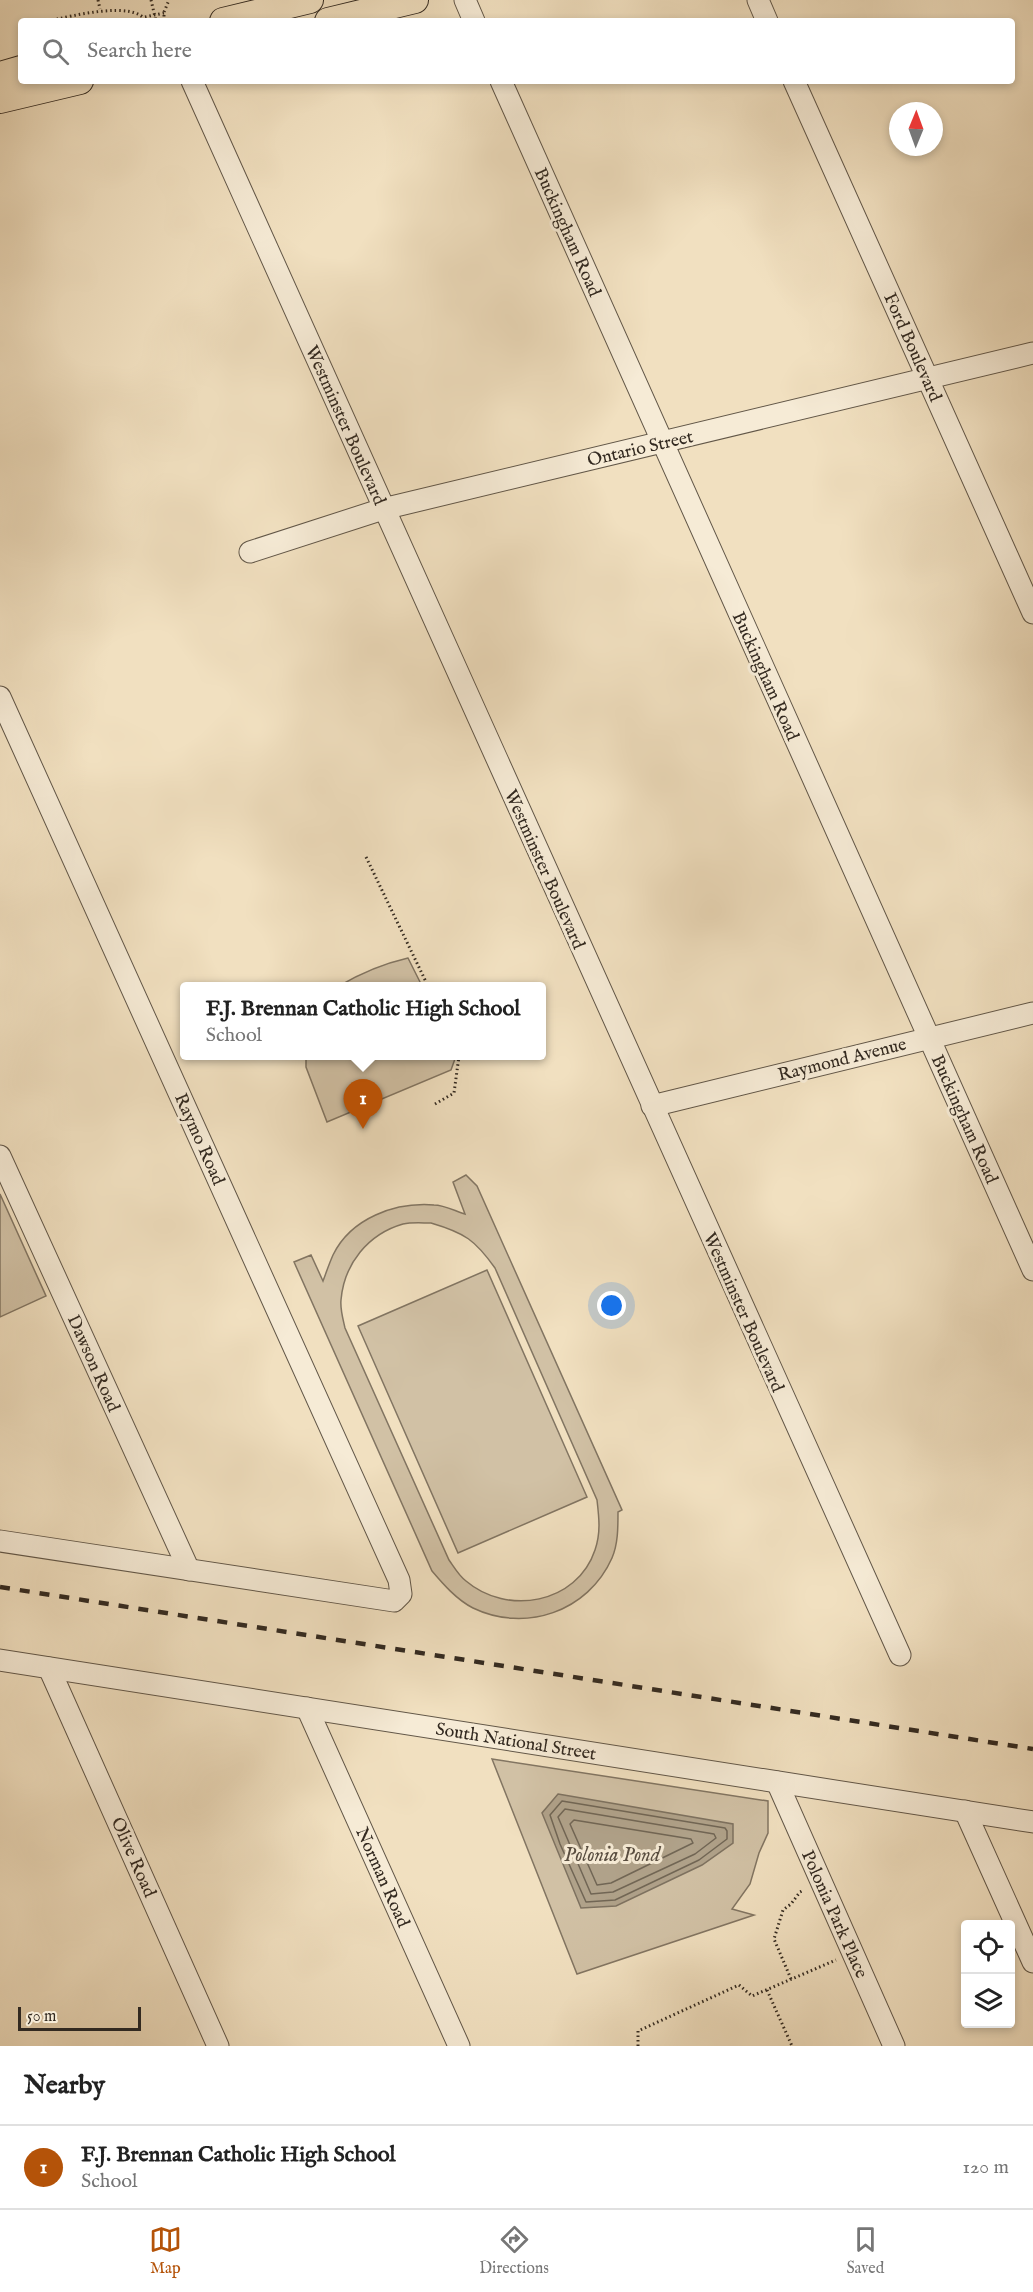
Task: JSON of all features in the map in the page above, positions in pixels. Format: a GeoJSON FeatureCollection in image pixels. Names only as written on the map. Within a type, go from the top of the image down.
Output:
{"type":"FeatureCollection","features":[{"type":"Feature","properties":{"kind":"main road"},"geometry":{"type":"LineString","coordinates":[[235,18],[310,0]]}},
{"type":"Feature","properties":{"kind":"main road"},"geometry":{"type":"LineString","coordinates":[[340,18],[415,0]]}},
{"type":"Feature","properties":{"kind":"main road"},"geometry":{"type":"LineString","coordinates":[[0,75],[18,70]]}},
{"type":"Feature","properties":{"kind":"main road"},"geometry":{"type":"LineString","coordinates":[[0,100],[67,84]]}},
{"type":"Feature","properties":{"kind":"street"},"geometry":{"type":"LineString","coordinates":[[465,0],[473,18]]}},
{"type":"Feature","properties":{"kind":"street"},"geometry":{"type":"LineString","coordinates":[[758,0],[766,18]]}},
{"type":"Feature","properties":{"kind":"street","name":"Westminster Boulevard"},"geometry":{"type":"LineString","coordinates":[[193,84],[900,1655]]}},
{"type":"Feature","properties":{"kind":"street","name":"Buckingham Road"},"geometry":{"type":"LineString","coordinates":[[502,84],[1033,1270]]}},
{"type":"Feature","properties":{"kind":"street","name":"Ford Boulevard"},"geometry":{"type":"LineString","coordinates":[[795,84],[1033,613]]}},
{"type":"Feature","properties":{"kind":"street","name":"Ontario Street"},"geometry":{"type":"LineString","coordinates":[[250,552],[383,509],[662,444],[1033,353]]}},
{"type":"Feature","properties":{"kind":"street","name":"Raymo Road"},"geometry":{"type":"LineString","coordinates":[[0,697],[399,1580],[401,1594],[394,1601],[189,1570]]}},
{"type":"Feature","properties":{"kind":"street","name":"Raymond Avenue"},"geometry":{"type":"LineString","coordinates":[[652,1106],[1033,1013]]}},
{"type":"Feature","properties":{"kind":"street","name":"Dawson Road"},"geometry":{"type":"LineString","coordinates":[[0,1156],[189,1570]]}},
{"type":"Feature","properties":{"kind":"street"},"geometry":{"type":"LineString","coordinates":[[0,1541],[189,1570]]}},
{"type":"Feature","properties":{"kind":"street","name":"South National Street"},"geometry":{"type":"LineString","coordinates":[[0,1660],[1033,1822]]}},
{"type":"Feature","properties":{"kind":"street","name":"Olive Road"},"geometry":{"type":"LineString","coordinates":[[50,1668],[218,2046]]}},
{"type":"Feature","properties":{"kind":"street","name":"Norman Road"},"geometry":{"type":"LineString","coordinates":[[306,1708],[459,2046]]}},
{"type":"Feature","properties":{"kind":"street","name":"Polonia Park Place"},"geometry":{"type":"LineString","coordinates":[[777,1782],[894,2046]]}},
{"type":"Feature","properties":{"kind":"street"},"geometry":{"type":"LineString","coordinates":[[965,1811],[1033,1962]]}},
{"type":"Feature","properties":{"kind":"path"},"geometry":{"type":"LineString","coordinates":[[98,0],[100,9]]}},
{"type":"Feature","properties":{"kind":"path"},"geometry":{"type":"LineString","coordinates":[[151,0],[155,16]]}},
{"type":"Feature","properties":{"kind":"path"},"geometry":{"type":"LineString","coordinates":[[164,18],[164,12],[170,0]]}},
{"type":"Feature","properties":{"kind":"path"},"geometry":{"type":"LineString","coordinates":[[62,18],[117,4]]}},
{"type":"Feature","properties":{"kind":"path"},"geometry":{"type":"LineString","coordinates":[[125,6],[133,8],[144,18]]}},
{"type":"Feature","properties":{"kind":"path"},"geometry":{"type":"LineString","coordinates":[[57,12],[58,18]]}},
{"type":"Feature","properties":{"kind":"path"},"geometry":{"type":"LineString","coordinates":[[148,18],[164,12]]}},
{"type":"Feature","properties":{"kind":"path"},"geometry":{"type":"LineString","coordinates":[[366,857],[426,982]]}},
{"type":"Feature","properties":{"kind":"path"},"geometry":{"type":"LineString","coordinates":[[435,1104],[454,1093],[458,1060]]}},
{"type":"Feature","properties":{"kind":"path"},"geometry":{"type":"LineString","coordinates":[[791,1979],[774,1939],[783,1910],[807,1888]]}},
{"type":"Feature","properties":{"kind":"path"},"geometry":{"type":"LineString","coordinates":[[638,2046],[638,2031],[739,1985],[752,1996],[844,1956]]}},
{"type":"Feature","properties":{"kind":"path"},"geometry":{"type":"LineString","coordinates":[[767,1990],[792,2046]]}},
{"type":"Feature","properties":{"kind":"shaded area"},"geometry":{"type":"Polygon","coordinates":[[[408,958],[420,982],[346,982],[372,969],[408,958]]]}},
{"type":"Feature","properties":{"kind":"shaded area"},"geometry":{"type":"Polygon","coordinates":[[[306,1060],[455,1060],[451,1070],[327,1122],[306,1067],[306,1060]]]}},
{"type":"Feature","properties":{"kind":"shaded area"},"geometry":{"type":"Polygon","coordinates":[[[466,1175],[477,1186],[622,1510],[618,1512],[614,1553],[601,1577],[571,1604],[553,1613],[534,1617],[513,1618],[493,1615],[473,1608],[456,1596],[432,1571],[294,1262],[311,1255],[323,1281],[333,1255],[341,1242],[351,1231],[376,1215],[404,1206],[419,1205],[442,1206],[465,1214],[453,1182],[466,1175]],[[431,1223],[403,1224],[379,1235],[360,1252],[347,1274],[343,1287],[341,1307],[345,1328],[449,1560],[461,1577],[483,1592],[501,1599],[520,1601],[539,1599],[557,1593],[573,1583],[586,1568],[595,1550],[598,1537],[597,1500],[495,1268],[475,1244],[461,1234],[431,1223]]]}},
{"type":"Feature","properties":{"kind":"shaded area"},"geometry":{"type":"Polygon","coordinates":[[[0,1194],[46,1296],[0,1317],[0,1194]]]}},
{"type":"Feature","properties":{"kind":"shaded area"},"geometry":{"type":"Polygon","coordinates":[[[487,1270],[587,1497],[458,1553],[358,1326],[487,1270]]]}},
{"type":"Feature","properties":{"kind":"shaded area"},"geometry":{"type":"Polygon","coordinates":[[[492,1759],[768,1801],[768,1833],[759,1853],[750,1884],[732,1909],[754,1915],[577,1974],[492,1759]]]}},
{"type":"Feature","properties":{"kind":"water","name":"Polonia Pond"},"geometry":{"type":"Polygon","coordinates":[[[558,1794],[733,1824],[733,1843],[702,1865],[616,1906],[581,1908],[542,1813],[558,1794]]]}},
{"type":"Feature","properties":{"kind":"railway"},"geometry":{"type":"LineString","coordinates":[[0,1587],[1033,1749]]}},
{"type":"Feature","properties":{"kind":"place","name":"F.J. Brennan Catholic High School"},"geometry":{"type":"Point","coordinates":[363,1129]}}]}
